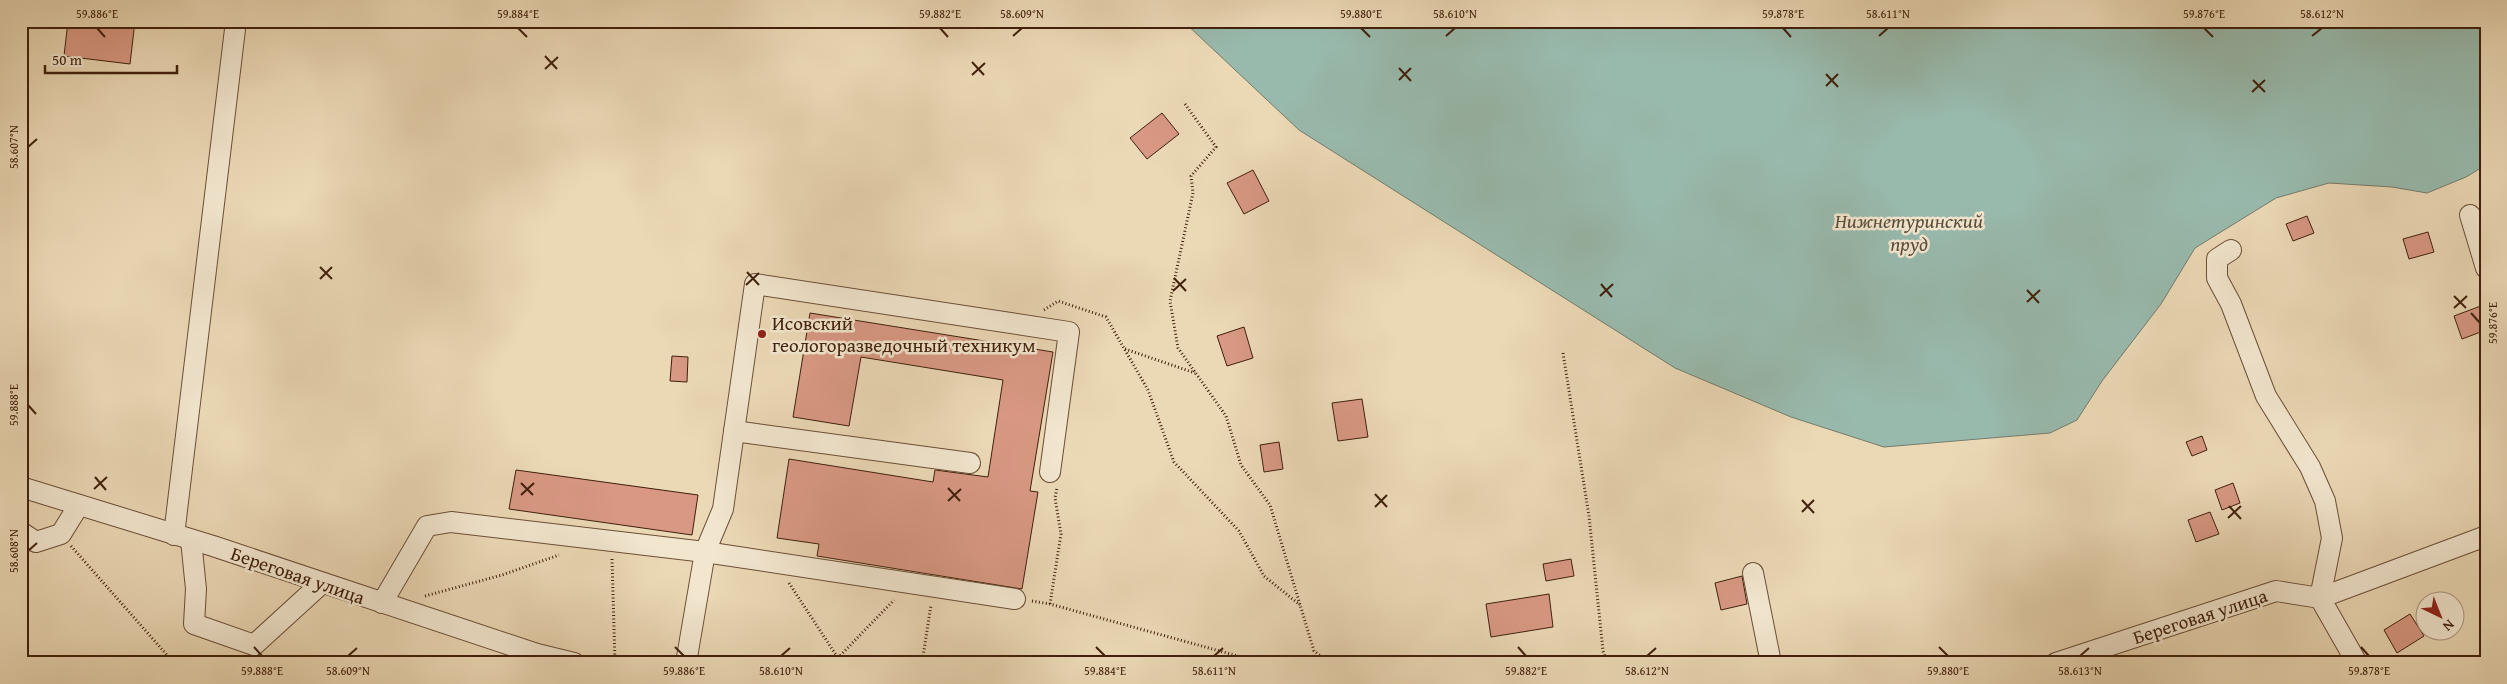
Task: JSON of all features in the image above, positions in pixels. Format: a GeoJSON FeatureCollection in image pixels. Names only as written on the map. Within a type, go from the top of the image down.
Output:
{"type":"FeatureCollection","features":[{"type":"Feature","properties":{"kind":"street"},"geometry":{"type":"LineString","coordinates":[[236,21],[182,538],[196,589],[194,624],[254,645],[322,583]]}},
{"type":"Feature","properties":{"kind":"street"},"geometry":{"type":"LineString","coordinates":[[2470,215],[2486,268]]}},
{"type":"Feature","properties":{"kind":"street"},"geometry":{"type":"LineString","coordinates":[[2232,250],[2217,259],[2217,278],[2231,304],[2266,396],[2310,466],[2325,501],[2332,538],[2320,598],[2357,663]]}},
{"type":"Feature","properties":{"kind":"street"},"geometry":{"type":"LineString","coordinates":[[686,663],[705,552],[723,509],[755,284],[1069,332],[1050,472]]}},
{"type":"Feature","properties":{"kind":"street"},"geometry":{"type":"LineString","coordinates":[[734,431],[970,464]]}},
{"type":"Feature","properties":{"kind":"street","name":"Береговая улица"},"geometry":{"type":"LineString","coordinates":[[21,487],[322,583],[534,658],[574,663]]}},
{"type":"Feature","properties":{"kind":"street"},"geometry":{"type":"LineString","coordinates":[[21,532],[36,542],[61,534],[79,505]]}},
{"type":"Feature","properties":{"kind":"street"},"geometry":{"type":"LineString","coordinates":[[382,603],[427,526],[451,522],[705,552],[1015,599]]}},
{"type":"Feature","properties":{"kind":"street","name":"Береговая улица"},"geometry":{"type":"LineString","coordinates":[[2056,663],[2276,591],[2320,598],[2486,536]]}},
{"type":"Feature","properties":{"kind":"street"},"geometry":{"type":"LineString","coordinates":[[1753,572],[1771,663]]}},
{"type":"Feature","properties":{"kind":"path"},"geometry":{"type":"LineString","coordinates":[[1185,104],[1216,147],[1191,176],[1193,193],[1170,301],[1178,348],[1226,416],[1242,465],[1270,505],[1314,651],[1330,663]]}},
{"type":"Feature","properties":{"kind":"path"},"geometry":{"type":"LineString","coordinates":[[1020,324],[1058,301],[1106,316],[1148,390],[1174,462],[1239,531],[1264,576],[1301,606]]}},
{"type":"Feature","properties":{"kind":"path"},"geometry":{"type":"LineString","coordinates":[[1124,349],[1195,373]]}},
{"type":"Feature","properties":{"kind":"path"},"geometry":{"type":"LineString","coordinates":[[1563,353],[1589,516],[1603,651],[1607,663]]}},
{"type":"Feature","properties":{"kind":"path"},"geometry":{"type":"LineString","coordinates":[[1050,472],[1058,480],[1056,498],[1061,534],[1050,604]]}},
{"type":"Feature","properties":{"kind":"path"},"geometry":{"type":"LineString","coordinates":[[61,534],[174,663]]}},
{"type":"Feature","properties":{"kind":"path"},"geometry":{"type":"LineString","coordinates":[[611,541],[615,663]]}},
{"type":"Feature","properties":{"kind":"path"},"geometry":{"type":"LineString","coordinates":[[418,598],[502,575],[566,552]]}},
{"type":"Feature","properties":{"kind":"path"},"geometry":{"type":"LineString","coordinates":[[776,563],[838,658]]}},
{"type":"Feature","properties":{"kind":"path"},"geometry":{"type":"LineString","coordinates":[[833,663],[910,583]]}},
{"type":"Feature","properties":{"kind":"path"},"geometry":{"type":"LineString","coordinates":[[922,663],[934,587]]}},
{"type":"Feature","properties":{"kind":"path"},"geometry":{"type":"LineString","coordinates":[[1015,599],[1050,604],[1263,663]]}},
{"type":"Feature","properties":{"kind":"water","name":"Нижнетуринский пруд"},"geometry":{"type":"Polygon","coordinates":[[[1183,21],[2486,21],[2486,165],[2466,177],[2427,193],[2392,187],[2329,183],[2276,198],[2195,248],[2161,304],[2102,381],[2077,420],[2050,433],[1884,447],[1791,417],[1675,368],[1299,130],[1183,21]]]}},
{"type":"Feature","properties":{"kind":"building"},"geometry":{"type":"Polygon","coordinates":[[[68,21],[135,21],[130,64],[64,56],[68,21]]]}},
{"type":"Feature","properties":{"kind":"building"},"geometry":{"type":"Polygon","coordinates":[[[1162,113],[1179,134],[1147,159],[1130,138],[1162,113]]]}},
{"type":"Feature","properties":{"kind":"building"},"geometry":{"type":"Polygon","coordinates":[[[1253,170],[1269,201],[1244,214],[1227,183],[1253,170]]]}},
{"type":"Feature","properties":{"kind":"building"},"geometry":{"type":"Polygon","coordinates":[[[2307,216],[2314,233],[2293,241],[2286,224],[2307,216]]]}},
{"type":"Feature","properties":{"kind":"building"},"geometry":{"type":"Polygon","coordinates":[[[2428,232],[2434,252],[2409,259],[2403,239],[2428,232]]]}},
{"type":"Feature","properties":{"kind":"building"},"geometry":{"type":"Polygon","coordinates":[[[2486,304],[2486,330],[2462,339],[2454,316],[2486,304]]]}},
{"type":"Feature","properties":{"kind":"building"},"geometry":{"type":"Polygon","coordinates":[[[810,313],[1053,352],[1030,491],[1038,492],[1022,589],[817,556],[819,544],[777,538],[789,459],[933,482],[935,470],[988,477],[1003,380],[861,357],[849,426],[793,417],[810,313]]]}},
{"type":"Feature","properties":{"kind":"building"},"geometry":{"type":"Polygon","coordinates":[[[1244,327],[1253,358],[1227,366],[1217,336],[1244,327]]]}},
{"type":"Feature","properties":{"kind":"building"},"geometry":{"type":"Polygon","coordinates":[[[672,356],[688,357],[687,382],[670,381],[672,356]]]}},
{"type":"Feature","properties":{"kind":"building"},"geometry":{"type":"Polygon","coordinates":[[[1362,399],[1368,437],[1338,441],[1332,403],[1362,399]]]}},
{"type":"Feature","properties":{"kind":"building"},"geometry":{"type":"Polygon","coordinates":[[[2202,436],[2207,450],[2192,456],[2186,442],[2202,436]]]}},
{"type":"Feature","properties":{"kind":"building"},"geometry":{"type":"Polygon","coordinates":[[[1279,442],[1283,469],[1264,472],[1260,445],[1279,442]]]}},
{"type":"Feature","properties":{"kind":"building"},"geometry":{"type":"Polygon","coordinates":[[[516,470],[698,495],[692,535],[509,509],[516,470]]]}},
{"type":"Feature","properties":{"kind":"building"},"geometry":{"type":"Polygon","coordinates":[[[2233,483],[2240,503],[2222,510],[2215,490],[2233,483]]]}},
{"type":"Feature","properties":{"kind":"building"},"geometry":{"type":"Polygon","coordinates":[[[2210,512],[2219,534],[2196,542],[2188,520],[2210,512]]]}},
{"type":"Feature","properties":{"kind":"building"},"geometry":{"type":"Polygon","coordinates":[[[1571,559],[1574,576],[1546,581],[1543,564],[1571,559]]]}},
{"type":"Feature","properties":{"kind":"building"},"geometry":{"type":"Polygon","coordinates":[[[1742,576],[1747,604],[1721,610],[1715,583],[1742,576]]]}},
{"type":"Feature","properties":{"kind":"building"},"geometry":{"type":"Polygon","coordinates":[[[1549,594],[1553,627],[1491,637],[1486,604],[1549,594]]]}},
{"type":"Feature","properties":{"kind":"building"},"geometry":{"type":"Polygon","coordinates":[[[2410,614],[2414,620],[2414,642],[2397,653],[2384,630],[2410,614]]]}},
{"type":"Feature","properties":{"kind":"place","name":"Исовский геологоразведочный техникум"},"geometry":{"type":"Point","coordinates":[762,334]}}]}
